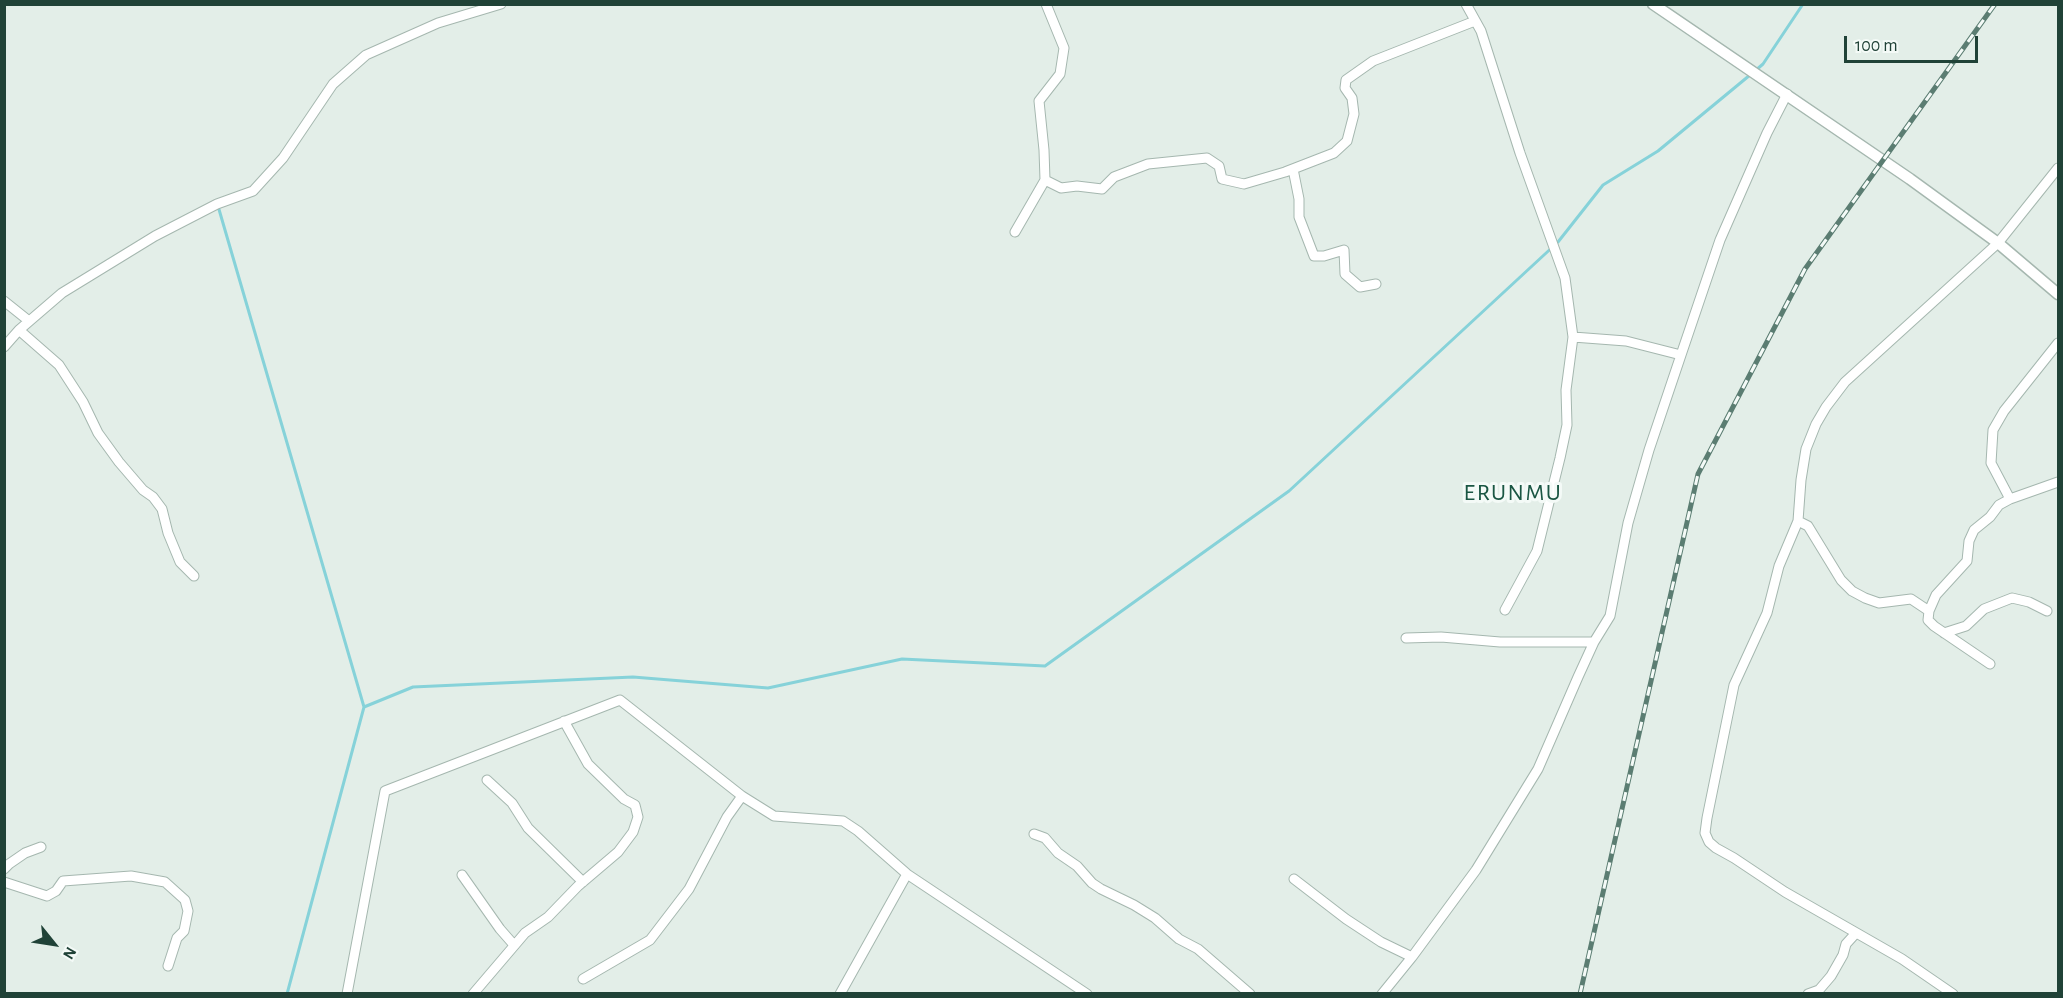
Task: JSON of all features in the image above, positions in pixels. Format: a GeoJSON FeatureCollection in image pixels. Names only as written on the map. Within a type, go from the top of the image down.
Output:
{"type":"FeatureCollection","features":[{"type":"Feature","properties":{"kind":"street"},"geometry":{"type":"LineString","coordinates":[[4,347],[19,330],[62,293],[155,236],[217,204],[253,191],[283,158],[333,84],[366,55],[438,23],[501,4]]}},
{"type":"Feature","properties":{"kind":"street"},"geometry":{"type":"LineString","coordinates":[[1016,232],[1045,180],[1039,101],[1060,74],[1064,48],[1046,4]]}},
{"type":"Feature","properties":{"kind":"street"},"geometry":{"type":"LineString","coordinates":[[1466,4],[1481,31],[1520,153],[1565,278],[1573,337],[1566,390],[1567,425],[1560,459],[1537,551],[1505,610]]}},
{"type":"Feature","properties":{"kind":"street"},"geometry":{"type":"LineString","coordinates":[[1653,4],[1910,179],[1998,243],[2058,294]]}},
{"type":"Feature","properties":{"kind":"street"},"geometry":{"type":"LineString","coordinates":[[1045,180],[1061,188],[1077,186],[1102,189],[1114,177],[1134,168],[1183,159],[1207,158],[1219,166],[1222,179],[1244,184],[1293,169],[1334,153],[1347,141],[1354,114],[1352,98],[1345,88],[1346,80],[1373,61],[1475,21]]}},
{"type":"Feature","properties":{"kind":"street"},"geometry":{"type":"LineString","coordinates":[[1385,992],[1476,870],[1538,769],[1594,642],[1610,616],[1628,523],[1648,450],[1720,240],[1767,133],[1787,94]]}},
{"type":"Feature","properties":{"kind":"street"},"geometry":{"type":"LineString","coordinates":[[1953,993],[1902,958],[1856,933],[1716,848],[1709,842],[1705,833],[1734,685],[1767,613],[1779,566],[1798,521],[1806,449],[1816,424],[1845,382],[1998,243],[2058,168]]}},
{"type":"Feature","properties":{"kind":"street"},"geometry":{"type":"LineString","coordinates":[[1293,169],[1299,217],[1314,256],[1324,256],[1344,250],[1345,274],[1360,287],[1376,284]]}},
{"type":"Feature","properties":{"kind":"street"},"geometry":{"type":"LineString","coordinates":[[4,301],[29,321]]}},
{"type":"Feature","properties":{"kind":"street"},"geometry":{"type":"LineString","coordinates":[[19,330],[59,365],[83,402],[98,432],[119,462],[142,490],[153,497],[162,509],[168,533],[180,562],[194,576]]}},
{"type":"Feature","properties":{"kind":"street"},"geometry":{"type":"LineString","coordinates":[[1573,337],[1626,341],[1681,355]]}},
{"type":"Feature","properties":{"kind":"street"},"geometry":{"type":"LineString","coordinates":[[2010,500],[1991,463],[1993,430],[2004,411],[2058,343]]}},
{"type":"Feature","properties":{"kind":"street"},"geometry":{"type":"LineString","coordinates":[[1990,664],[1928,620],[1929,611],[1936,595],[1966,561],[1969,541],[1974,530],[1990,517],[1999,505],[2058,482]]}},
{"type":"Feature","properties":{"kind":"street"},"geometry":{"type":"LineString","coordinates":[[1798,521],[1808,526],[1841,580],[1852,591],[1879,603],[1911,599],[1929,611]]}},
{"type":"Feature","properties":{"kind":"street"},"geometry":{"type":"LineString","coordinates":[[1944,633],[1966,626],[1984,609],[2012,598],[2030,602],[2047,611]]}},
{"type":"Feature","properties":{"kind":"street"},"geometry":{"type":"LineString","coordinates":[[1406,638],[1441,637],[1500,642],[1594,642]]}},
{"type":"Feature","properties":{"kind":"street"},"geometry":{"type":"LineString","coordinates":[[347,993],[385,791],[620,700],[742,796],[774,816],[843,821],[858,831],[907,874],[1087,993]]}},
{"type":"Feature","properties":{"kind":"street"},"geometry":{"type":"LineString","coordinates":[[473,993],[513,945],[525,933],[548,917],[583,882],[618,852],[633,832],[638,817],[635,805],[624,799],[588,764],[564,721]]}},
{"type":"Feature","properties":{"kind":"street"},"geometry":{"type":"LineString","coordinates":[[487,780],[512,803],[528,828],[583,882]]}},
{"type":"Feature","properties":{"kind":"street"},"geometry":{"type":"LineString","coordinates":[[583,979],[650,940],[689,889],[727,817],[742,796]]}},
{"type":"Feature","properties":{"kind":"street"},"geometry":{"type":"LineString","coordinates":[[1034,834],[1045,838],[1058,853],[1077,866],[1092,883],[1134,904],[1155,918],[1179,939],[1198,949],[1250,993]]}},
{"type":"Feature","properties":{"kind":"street"},"geometry":{"type":"LineString","coordinates":[[4,869],[25,853],[40,847]]}},
{"type":"Feature","properties":{"kind":"street"},"geometry":{"type":"LineString","coordinates":[[840,993],[907,874]]}},
{"type":"Feature","properties":{"kind":"street"},"geometry":{"type":"LineString","coordinates":[[462,875],[513,945]]}},
{"type":"Feature","properties":{"kind":"street"},"geometry":{"type":"LineString","coordinates":[[4,882],[47,896],[56,891],[63,881],[131,876],[165,882],[185,900],[188,911],[184,931],[177,938],[168,966]]}},
{"type":"Feature","properties":{"kind":"street"},"geometry":{"type":"LineString","coordinates":[[1294,879],[1346,919],[1382,942],[1412,957]]}},
{"type":"Feature","properties":{"kind":"street"},"geometry":{"type":"LineString","coordinates":[[1808,993],[1819,990],[1831,976],[1843,955],[1846,944],[1856,933]]}},
{"type":"Feature","properties":{"kind":"waterway"},"geometry":{"type":"LineString","coordinates":[[1755,71],[1763,64],[1803,4]]}},
{"type":"Feature","properties":{"kind":"waterway"},"geometry":{"type":"LineString","coordinates":[[364,707],[413,687],[633,677],[768,688],[902,659],[1045,666],[1289,491],[1558,242],[1603,185],[1658,151],[1750,75]]}},
{"type":"Feature","properties":{"kind":"waterway"},"geometry":{"type":"LineString","coordinates":[[218,206],[364,707],[287,994]]}},
{"type":"Feature","properties":{"kind":"railway"},"geometry":{"type":"LineString","coordinates":[[1580,994],[1698,474],[1805,269],[1995,4]]}},
{"type":"Feature","properties":{"kind":"district","name":"ERUNMU"},"geometry":{"type":"Point","coordinates":[1513,493]}}]}
